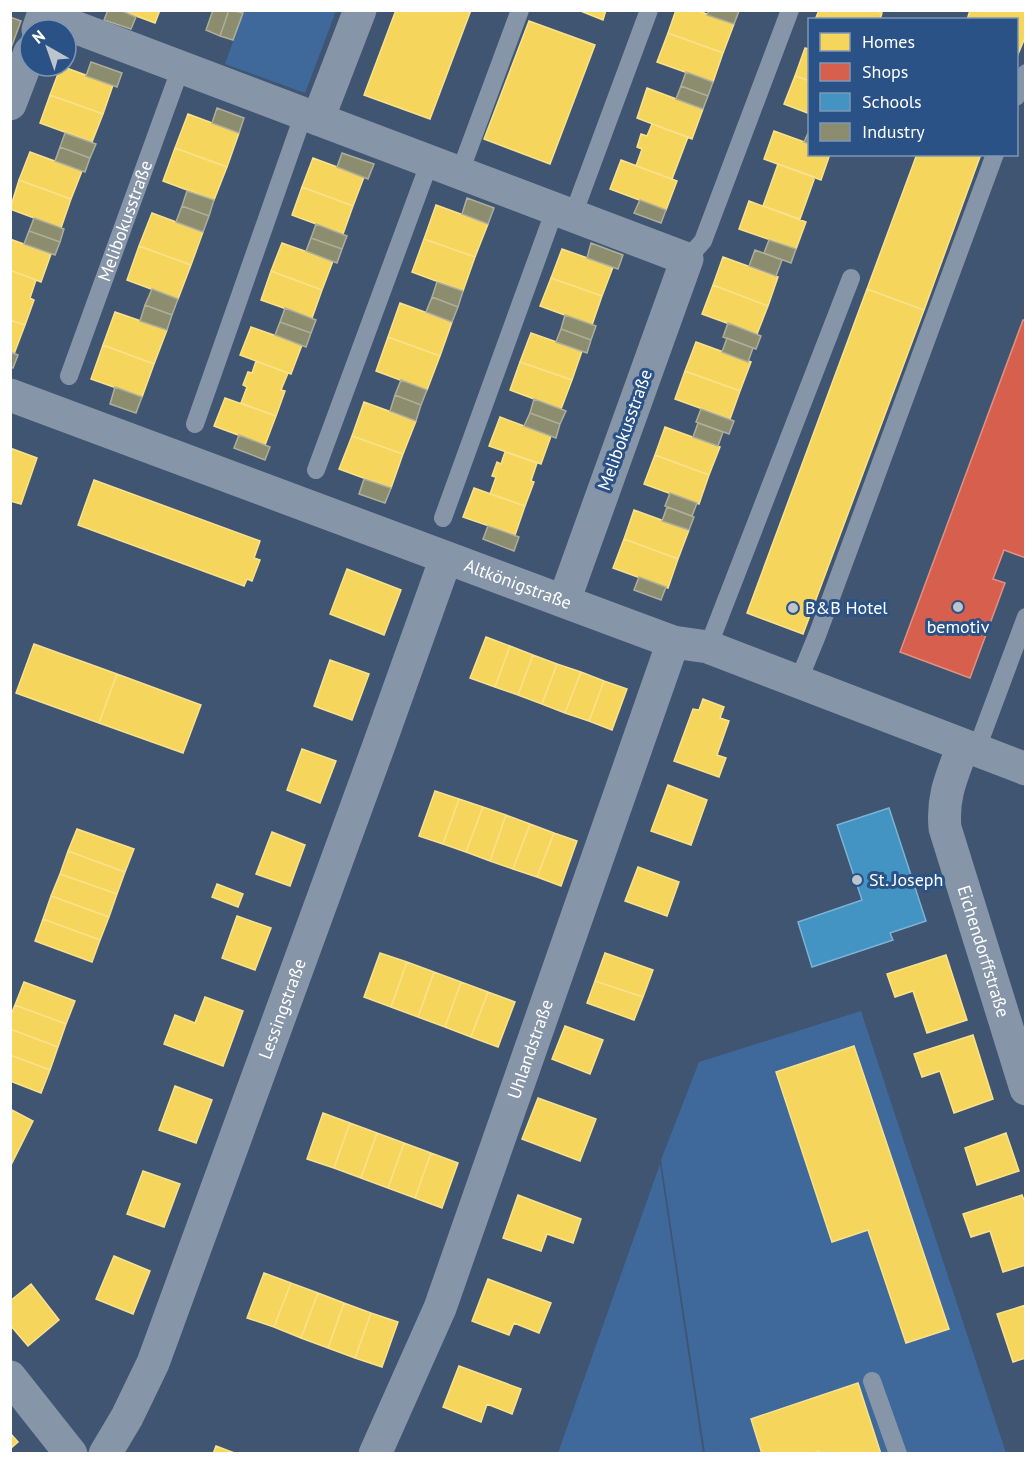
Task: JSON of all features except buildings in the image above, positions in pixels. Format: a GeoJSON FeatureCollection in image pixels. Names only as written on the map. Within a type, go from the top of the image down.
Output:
{"type":"FeatureCollection","features":[{"type":"Feature","properties":{"kind":"street"},"geometry":{"type":"LineString","coordinates":[[311,116],[360,10]]}},
{"type":"Feature","properties":{"kind":"street"},"geometry":{"type":"LineString","coordinates":[[78,31],[181,67],[687,259]]}},
{"type":"Feature","properties":{"kind":"street"},"geometry":{"type":"LineString","coordinates":[[11,103],[20,78]]}},
{"type":"Feature","properties":{"kind":"street","name":"Melibokusstraße"},"geometry":{"type":"LineString","coordinates":[[564,601],[687,259]]}},
{"type":"Feature","properties":{"kind":"street","name":"Altkönigstraße"},"geometry":{"type":"LineString","coordinates":[[10,396],[673,642],[708,647],[1026,769]]}},
{"type":"Feature","properties":{"kind":"street","name":"Lessingstraße"},"geometry":{"type":"LineString","coordinates":[[105,1454],[127,1417],[157,1352],[446,558]]}},
{"type":"Feature","properties":{"kind":"street","name":"Uhlandstraße"},"geometry":{"type":"LineString","coordinates":[[375,1454],[440,1308],[673,642]]}},
{"type":"Feature","properties":{"kind":"street","name":"Eichendorffstraße"},"geometry":{"type":"LineString","coordinates":[[969,748],[947,787],[943,810],[945,828],[1026,1089]]}},
{"type":"Feature","properties":{"kind":"street"},"geometry":{"type":"LineString","coordinates":[[10,1377],[71,1454]]}},
{"type":"Feature","properties":{"kind":"lane"},"geometry":{"type":"LineString","coordinates":[[460,172],[520,10]]}},
{"type":"Feature","properties":{"kind":"lane"},"geometry":{"type":"LineString","coordinates":[[443,518],[564,212],[649,10]]}},
{"type":"Feature","properties":{"kind":"lane","name":"Melibokusstraße"},"geometry":{"type":"LineString","coordinates":[[687,259],[703,241],[790,10]]}},
{"type":"Feature","properties":{"kind":"lane","name":"Melibokusstraße"},"geometry":{"type":"LineString","coordinates":[[69,376],[181,67]]}},
{"type":"Feature","properties":{"kind":"lane"},"geometry":{"type":"LineString","coordinates":[[1018,94],[1026,73]]}},
{"type":"Feature","properties":{"kind":"lane"},"geometry":{"type":"LineString","coordinates":[[195,424],[311,116]]}},
{"type":"Feature","properties":{"kind":"lane"},"geometry":{"type":"LineString","coordinates":[[798,682],[994,156]]}},
{"type":"Feature","properties":{"kind":"lane"},"geometry":{"type":"LineString","coordinates":[[316,470],[430,161]]}},
{"type":"Feature","properties":{"kind":"lane"},"geometry":{"type":"LineString","coordinates":[[708,647],[851,278]]}},
{"type":"Feature","properties":{"kind":"lane"},"geometry":{"type":"LineString","coordinates":[[969,748],[1026,617]]}},
{"type":"Feature","properties":{"kind":"lane"},"geometry":{"type":"LineString","coordinates":[[872,1381],[898,1454]]}},
{"type":"Feature","properties":{"kind":"shaded area"},"geometry":{"type":"Polygon","coordinates":[[[235,11],[336,11],[305,93],[225,64],[243,14],[235,11]]]}},
{"type":"Feature","properties":{"kind":"shaded area"},"geometry":{"type":"Polygon","coordinates":[[[861,1011],[1006,1453],[705,1453],[661,1160],[699,1062],[861,1011]]]}},
{"type":"Feature","properties":{"kind":"shaded area"},"geometry":{"type":"Polygon","coordinates":[[[660,1164],[703,1453],[558,1453],[660,1164]]]}},
{"type":"Feature","properties":{"kind":"place","name":"bemotiv"},"geometry":{"type":"Point","coordinates":[958,607]}},
{"type":"Feature","properties":{"kind":"place","name":"B&B Hotel"},"geometry":{"type":"Point","coordinates":[793,608]}},
{"type":"Feature","properties":{"kind":"place","name":"St. Joseph"},"geometry":{"type":"Point","coordinates":[857,880]}}]}
